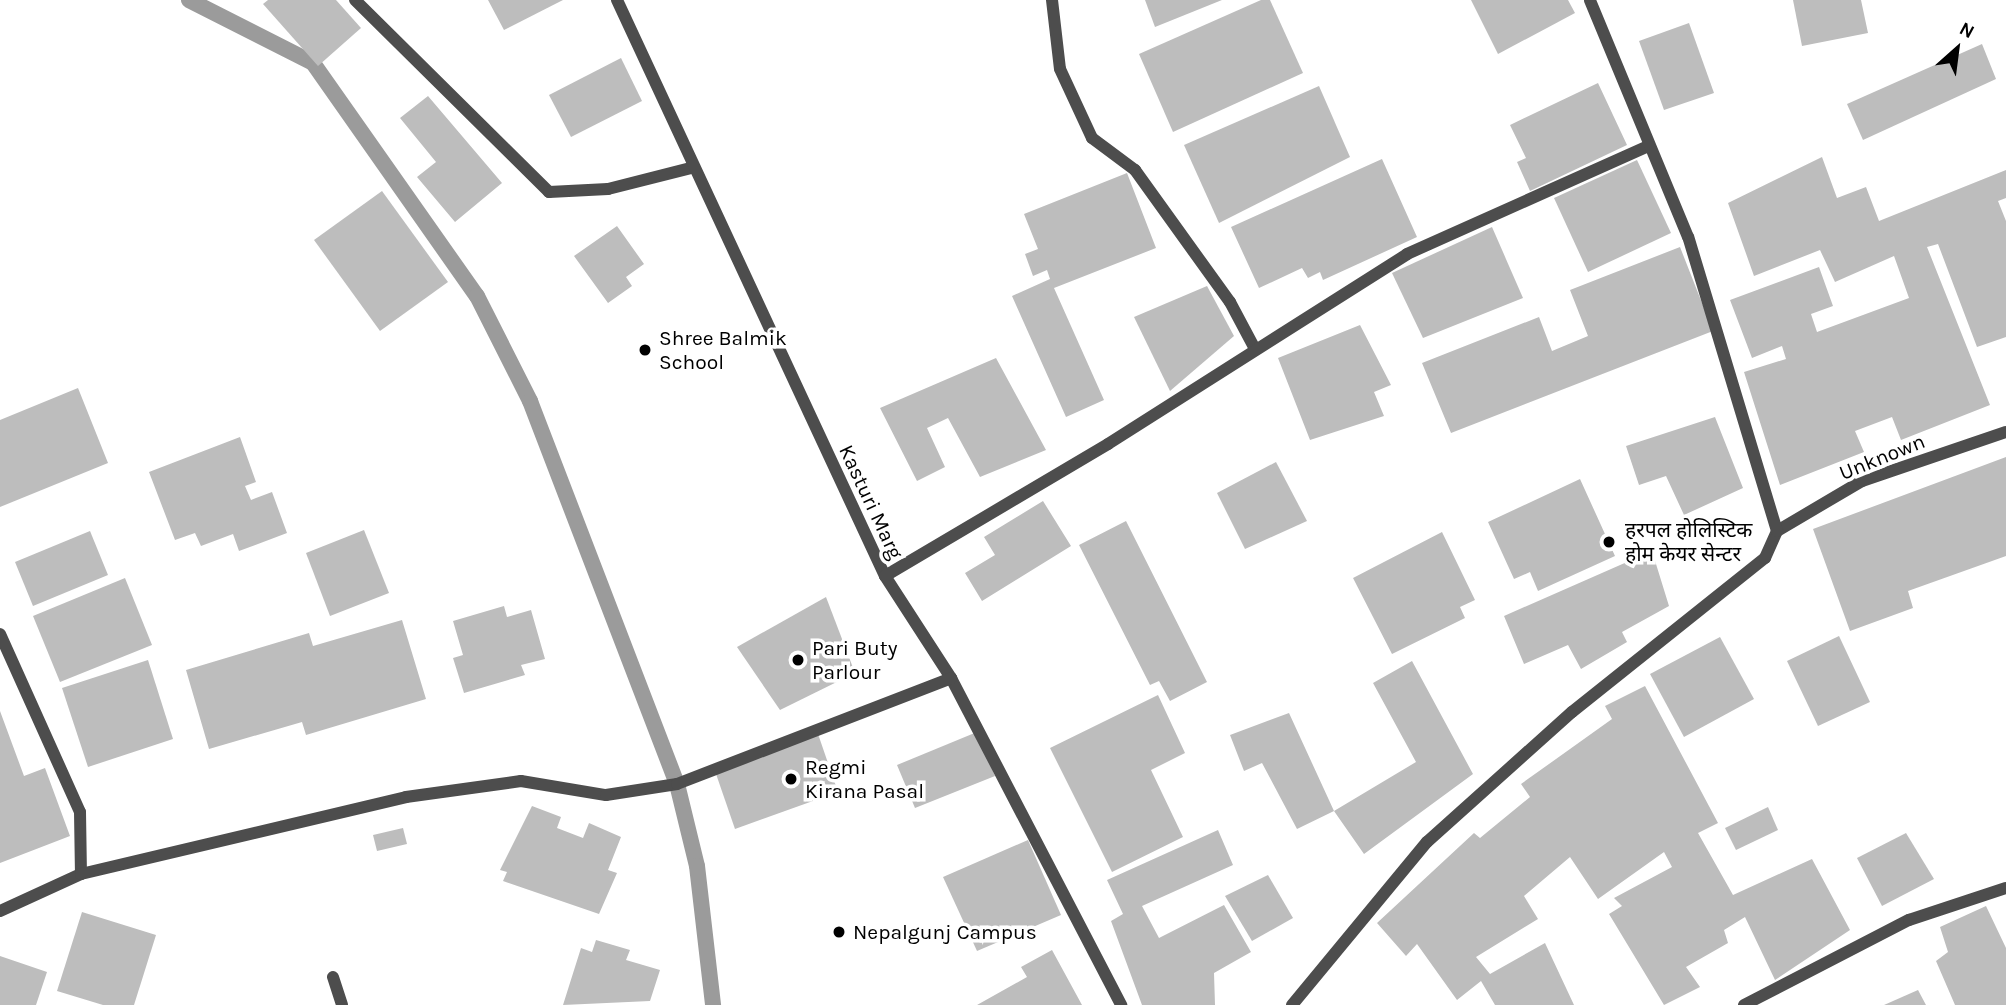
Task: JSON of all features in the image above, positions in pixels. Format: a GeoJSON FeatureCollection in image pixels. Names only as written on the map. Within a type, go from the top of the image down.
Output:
{"type":"FeatureCollection","features":[{"type":"Feature","properties":{"kind":"street"},"geometry":{"type":"LineString","coordinates":[[355,0],[550,192],[608,189],[691,168]]}},
{"type":"Feature","properties":{"kind":"street","name":"Kasturi Marg"},"geometry":{"type":"LineString","coordinates":[[617,0],[691,168],[885,576],[951,678],[1121,1005]]}},
{"type":"Feature","properties":{"kind":"street"},"geometry":{"type":"LineString","coordinates":[[1052,0],[1060,69],[1092,138],[1135,170],[1230,302],[1255,349]]}},
{"type":"Feature","properties":{"kind":"street"},"geometry":{"type":"LineString","coordinates":[[1292,1005],[1427,842],[1572,712],[1765,558],[1777,531],[1688,237],[1590,0]]}},
{"type":"Feature","properties":{"kind":"street"},"geometry":{"type":"LineString","coordinates":[[885,576],[1407,254],[1649,146]]}},
{"type":"Feature","properties":{"kind":"street","name":"Unknown"},"geometry":{"type":"LineString","coordinates":[[1777,531],[1862,481],[2006,432]]}},
{"type":"Feature","properties":{"kind":"street"},"geometry":{"type":"LineString","coordinates":[[0,634],[80,811],[81,874]]}},
{"type":"Feature","properties":{"kind":"street"},"geometry":{"type":"LineString","coordinates":[[0,911],[81,874],[405,797],[521,781],[607,795],[677,784],[951,678]]}},
{"type":"Feature","properties":{"kind":"street"},"geometry":{"type":"LineString","coordinates":[[1744,1005],[1909,920],[2006,888]]}},
{"type":"Feature","properties":{"kind":"street"},"geometry":{"type":"LineString","coordinates":[[333,977],[342,1005]]}},
{"type":"Feature","properties":{"kind":"building"},"geometry":{"type":"Polygon","coordinates":[[[268,0],[336,0],[361,28],[318,66],[263,4],[268,0]]]}},
{"type":"Feature","properties":{"kind":"building"},"geometry":{"type":"Polygon","coordinates":[[[488,0],[563,0],[504,30],[488,0]]]}},
{"type":"Feature","properties":{"kind":"building"},"geometry":{"type":"Polygon","coordinates":[[[1145,0],[1222,0],[1155,27],[1145,0]]]}},
{"type":"Feature","properties":{"kind":"building"},"geometry":{"type":"Polygon","coordinates":[[[1261,0],[1270,0],[1303,73],[1173,132],[1139,54],[1261,0]]]}},
{"type":"Feature","properties":{"kind":"building"},"geometry":{"type":"Polygon","coordinates":[[[1471,0],[1568,0],[1575,13],[1498,54],[1471,0]]]}},
{"type":"Feature","properties":{"kind":"building"},"geometry":{"type":"Polygon","coordinates":[[[1793,0],[1861,0],[1868,33],[1802,46],[1793,0]]]}},
{"type":"Feature","properties":{"kind":"building"},"geometry":{"type":"Polygon","coordinates":[[[1689,23],[1714,93],[1664,110],[1639,41],[1689,23]]]}},
{"type":"Feature","properties":{"kind":"building"},"geometry":{"type":"Polygon","coordinates":[[[1982,44],[1996,79],[1863,140],[1847,104],[1982,44]]]}},
{"type":"Feature","properties":{"kind":"building"},"geometry":{"type":"Polygon","coordinates":[[[621,58],[642,101],[571,137],[549,95],[621,58]]]}},
{"type":"Feature","properties":{"kind":"building"},"geometry":{"type":"Polygon","coordinates":[[[1598,83],[1627,145],[1530,191],[1517,162],[1526,158],[1510,125],[1598,83]]]}},
{"type":"Feature","properties":{"kind":"building"},"geometry":{"type":"Polygon","coordinates":[[[1319,86],[1350,157],[1219,223],[1184,145],[1319,86]]]}},
{"type":"Feature","properties":{"kind":"building"},"geometry":{"type":"Polygon","coordinates":[[[428,96],[502,183],[455,222],[417,177],[436,162],[400,118],[428,96]]]}},
{"type":"Feature","properties":{"kind":"building"},"geometry":{"type":"Polygon","coordinates":[[[1822,157],[1837,198],[1866,187],[1879,221],[2006,170],[2006,198],[1998,201],[2006,221],[2006,337],[1977,347],[1938,244],[1927,247],[1990,405],[1901,440],[1892,417],[1855,431],[1864,452],[1780,485],[1744,372],[1786,359],[1782,346],[1752,358],[1730,300],[1819,267],[1833,306],[1811,314],[1817,332],[1909,298],[1894,256],[1835,282],[1820,250],[1754,276],[1728,203],[1822,157]]]}},
{"type":"Feature","properties":{"kind":"building"},"geometry":{"type":"Polygon","coordinates":[[[1382,159],[1417,237],[1323,280],[1320,272],[1308,278],[1302,268],[1259,288],[1231,227],[1382,159]]]}},
{"type":"Feature","properties":{"kind":"building"},"geometry":{"type":"Polygon","coordinates":[[[1637,160],[1671,233],[1588,272],[1554,198],[1637,160]]]}},
{"type":"Feature","properties":{"kind":"building"},"geometry":{"type":"Polygon","coordinates":[[[1127,173],[1156,248],[1054,288],[1104,400],[1066,417],[1012,296],[1050,279],[1047,270],[1033,276],[1025,254],[1038,249],[1024,214],[1127,173]]]}},
{"type":"Feature","properties":{"kind":"building"},"geometry":{"type":"Polygon","coordinates":[[[382,191],[448,282],[380,331],[314,240],[382,191]]]}},
{"type":"Feature","properties":{"kind":"building"},"geometry":{"type":"Polygon","coordinates":[[[617,226],[644,264],[626,277],[632,286],[608,303],[574,256],[617,226]]]}},
{"type":"Feature","properties":{"kind":"building"},"geometry":{"type":"Polygon","coordinates":[[[1492,227],[1523,298],[1423,338],[1392,273],[1492,227]]]}},
{"type":"Feature","properties":{"kind":"building"},"geometry":{"type":"Polygon","coordinates":[[[1680,247],[1713,331],[1451,433],[1422,363],[1539,317],[1552,351],[1588,336],[1570,290],[1680,247]]]}},
{"type":"Feature","properties":{"kind":"building"},"geometry":{"type":"Polygon","coordinates":[[[1207,286],[1234,336],[1170,391],[1134,317],[1207,286]]]}},
{"type":"Feature","properties":{"kind":"building"},"geometry":{"type":"Polygon","coordinates":[[[1360,325],[1391,385],[1374,392],[1384,416],[1310,440],[1278,358],[1360,325]]]}},
{"type":"Feature","properties":{"kind":"building"},"geometry":{"type":"Polygon","coordinates":[[[996,358],[1046,450],[980,477],[948,418],[927,428],[945,467],[917,481],[880,408],[996,358]]]}},
{"type":"Feature","properties":{"kind":"building"},"geometry":{"type":"Polygon","coordinates":[[[78,388],[108,463],[0,507],[0,420],[78,388]]]}},
{"type":"Feature","properties":{"kind":"building"},"geometry":{"type":"Polygon","coordinates":[[[1715,417],[1743,488],[1684,515],[1666,476],[1639,485],[1626,446],[1715,417]]]}},
{"type":"Feature","properties":{"kind":"building"},"geometry":{"type":"Polygon","coordinates":[[[240,437],[256,482],[245,486],[251,500],[272,492],[287,533],[239,551],[233,534],[201,546],[195,533],[175,540],[149,472],[240,437]]]}},
{"type":"Feature","properties":{"kind":"building"},"geometry":{"type":"Polygon","coordinates":[[[2006,457],[2006,556],[1908,591],[1913,608],[1850,631],[1813,529],[2006,457]]]}},
{"type":"Feature","properties":{"kind":"building"},"geometry":{"type":"Polygon","coordinates":[[[1276,462],[1307,521],[1245,549],[1217,493],[1276,462]]]}},
{"type":"Feature","properties":{"kind":"building"},"geometry":{"type":"Polygon","coordinates":[[[1580,479],[1615,556],[1538,591],[1530,572],[1514,579],[1488,522],[1580,479]]]}},
{"type":"Feature","properties":{"kind":"building"},"geometry":{"type":"Polygon","coordinates":[[[1043,501],[1071,546],[982,601],[965,573],[995,555],[984,537],[1043,501]]]}},
{"type":"Feature","properties":{"kind":"building"},"geometry":{"type":"Polygon","coordinates":[[[1126,521],[1207,682],[1170,701],[1159,681],[1150,685],[1079,545],[1126,521]]]}},
{"type":"Feature","properties":{"kind":"building"},"geometry":{"type":"Polygon","coordinates":[[[364,530],[389,593],[330,616],[306,553],[364,530]]]}},
{"type":"Feature","properties":{"kind":"building"},"geometry":{"type":"Polygon","coordinates":[[[90,531],[108,575],[33,606],[15,562],[90,531]]]}},
{"type":"Feature","properties":{"kind":"building"},"geometry":{"type":"Polygon","coordinates":[[[1442,532],[1475,600],[1460,607],[1465,618],[1392,654],[1353,578],[1442,532]]]}},
{"type":"Feature","properties":{"kind":"building"},"geometry":{"type":"Polygon","coordinates":[[[1652,551],[1669,606],[1622,632],[1627,642],[1581,669],[1568,645],[1524,664],[1504,616],[1652,551]]]}},
{"type":"Feature","properties":{"kind":"building"},"geometry":{"type":"Polygon","coordinates":[[[125,578],[152,645],[60,682],[33,616],[125,578]]]}},
{"type":"Feature","properties":{"kind":"building","name":"Pari Buty Parlour"},"geometry":{"type":"Polygon","coordinates":[[[826,597],[855,673],[780,710],[737,647],[826,597]]]}},
{"type":"Feature","properties":{"kind":"building"},"geometry":{"type":"Polygon","coordinates":[[[504,606],[507,617],[531,610],[545,659],[521,665],[525,675],[464,693],[453,658],[463,655],[453,621],[504,606]]]}},
{"type":"Feature","properties":{"kind":"building"},"geometry":{"type":"Polygon","coordinates":[[[402,620],[426,699],[306,735],[302,722],[209,749],[186,670],[309,633],[313,646],[402,620]]]}},
{"type":"Feature","properties":{"kind":"building"},"geometry":{"type":"Polygon","coordinates":[[[1839,636],[1870,702],[1818,726],[1787,661],[1839,636]]]}},
{"type":"Feature","properties":{"kind":"building"},"geometry":{"type":"Polygon","coordinates":[[[1720,637],[1754,699],[1684,737],[1650,674],[1720,637]]]}},
{"type":"Feature","properties":{"kind":"building"},"geometry":{"type":"Polygon","coordinates":[[[148,660],[173,739],[88,767],[62,688],[148,660]]]}},
{"type":"Feature","properties":{"kind":"building"},"geometry":{"type":"Polygon","coordinates":[[[1412,661],[1473,774],[1364,854],[1334,811],[1416,762],[1373,683],[1412,661]]]}},
{"type":"Feature","properties":{"kind":"building"},"geometry":{"type":"Polygon","coordinates":[[[1645,686],[1718,823],[1698,833],[1733,895],[1812,859],[1850,930],[1775,980],[1745,917],[1724,930],[1728,943],[1686,967],[1700,987],[1664,1005],[1609,914],[1622,906],[1614,898],[1672,867],[1664,852],[1598,899],[1570,857],[1524,896],[1538,919],[1476,957],[1490,974],[1545,943],[1574,1005],[1495,1005],[1481,981],[1457,1000],[1417,944],[1406,956],[1377,923],[1474,833],[1480,838],[1530,797],[1521,784],[1612,719],[1605,706],[1645,686]]]}},
{"type":"Feature","properties":{"kind":"building"},"geometry":{"type":"Polygon","coordinates":[[[1158,695],[1185,753],[1151,770],[1183,837],[1112,872],[1050,748],[1158,695]]]}},
{"type":"Feature","properties":{"kind":"building"},"geometry":{"type":"Polygon","coordinates":[[[0,711],[24,776],[45,768],[70,836],[0,863],[0,711]]]}},
{"type":"Feature","properties":{"kind":"building"},"geometry":{"type":"Polygon","coordinates":[[[1289,713],[1334,811],[1297,829],[1262,763],[1244,771],[1230,735],[1289,713]]]}},
{"type":"Feature","properties":{"kind":"building"},"geometry":{"type":"Polygon","coordinates":[[[977,732],[995,776],[915,808],[897,765],[977,732]]]}},
{"type":"Feature","properties":{"kind":"building"},"geometry":{"type":"Polygon","coordinates":[[[818,734],[838,792],[735,829],[715,771],[818,734]]]}},
{"type":"Feature","properties":{"kind":"building"},"geometry":{"type":"Polygon","coordinates":[[[532,806],[561,817],[557,828],[583,838],[589,823],[621,837],[608,870],[617,873],[599,914],[503,881],[507,872],[500,870],[532,806]]]}},
{"type":"Feature","properties":{"kind":"building"},"geometry":{"type":"Polygon","coordinates":[[[1768,807],[1778,830],[1736,850],[1725,828],[1768,807]]]}},
{"type":"Feature","properties":{"kind":"building"},"geometry":{"type":"Polygon","coordinates":[[[403,828],[407,844],[377,851],[373,835],[403,828]]]}},
{"type":"Feature","properties":{"kind":"building"},"geometry":{"type":"Polygon","coordinates":[[[1218,830],[1233,865],[1142,906],[1159,938],[1224,905],[1251,952],[1214,973],[1215,1005],[1142,1005],[1111,921],[1123,914],[1107,880],[1218,830]]]}},
{"type":"Feature","properties":{"kind":"building"},"geometry":{"type":"Polygon","coordinates":[[[1906,833],[1934,879],[1882,906],[1857,858],[1906,833]]]}},
{"type":"Feature","properties":{"kind":"building"},"geometry":{"type":"Polygon","coordinates":[[[1028,840],[1061,915],[977,951],[943,877],[1028,840]]]}},
{"type":"Feature","properties":{"kind":"building"},"geometry":{"type":"Polygon","coordinates":[[[1268,875],[1293,918],[1252,941],[1225,896],[1268,875]]]}},
{"type":"Feature","properties":{"kind":"building"},"geometry":{"type":"Polygon","coordinates":[[[1986,906],[2006,948],[2006,1005],[1955,1005],[1936,961],[1948,952],[1940,927],[1986,906]]]}},
{"type":"Feature","properties":{"kind":"building"},"geometry":{"type":"Polygon","coordinates":[[[82,912],[156,935],[134,1005],[103,1005],[57,991],[82,912]]]}},
{"type":"Feature","properties":{"kind":"building"},"geometry":{"type":"Polygon","coordinates":[[[596,940],[630,950],[626,960],[660,970],[650,1001],[563,1005],[581,948],[592,952],[596,940]]]}},
{"type":"Feature","properties":{"kind":"building"},"geometry":{"type":"Polygon","coordinates":[[[1052,950],[1082,1005],[977,1005],[1027,977],[1021,967],[1052,950]]]}},
{"type":"Feature","properties":{"kind":"building"},"geometry":{"type":"Polygon","coordinates":[[[0,956],[47,972],[36,1005],[0,1005],[0,956]]]}},
{"type":"Feature","properties":{"kind":"building"},"geometry":{"type":"Polygon","coordinates":[[[1918,990],[1926,1005],[1884,1005],[1918,990]]]}},
{"type":"Feature","properties":{"kind":"waterway"},"geometry":{"type":"LineString","coordinates":[[189,0],[313,63],[477,296],[530,401],[677,784],[697,866],[713,1005]]}},
{"type":"Feature","properties":{"kind":"place","name":"Shree Balmik School"},"geometry":{"type":"Point","coordinates":[645,350]}},
{"type":"Feature","properties":{"kind":"place","name":"हरपल होलिस्टिक होम केयर सेन्टर"},"geometry":{"type":"Point","coordinates":[1609,542]}},
{"type":"Feature","properties":{"kind":"place","name":"Pari Buty Parlour"},"geometry":{"type":"Point","coordinates":[798,660]}},
{"type":"Feature","properties":{"kind":"place","name":"Regmi Kirana Pasal"},"geometry":{"type":"Point","coordinates":[791,779]}},
{"type":"Feature","properties":{"kind":"place","name":"Nepalgunj Campus"},"geometry":{"type":"Point","coordinates":[839,932]}}]}
